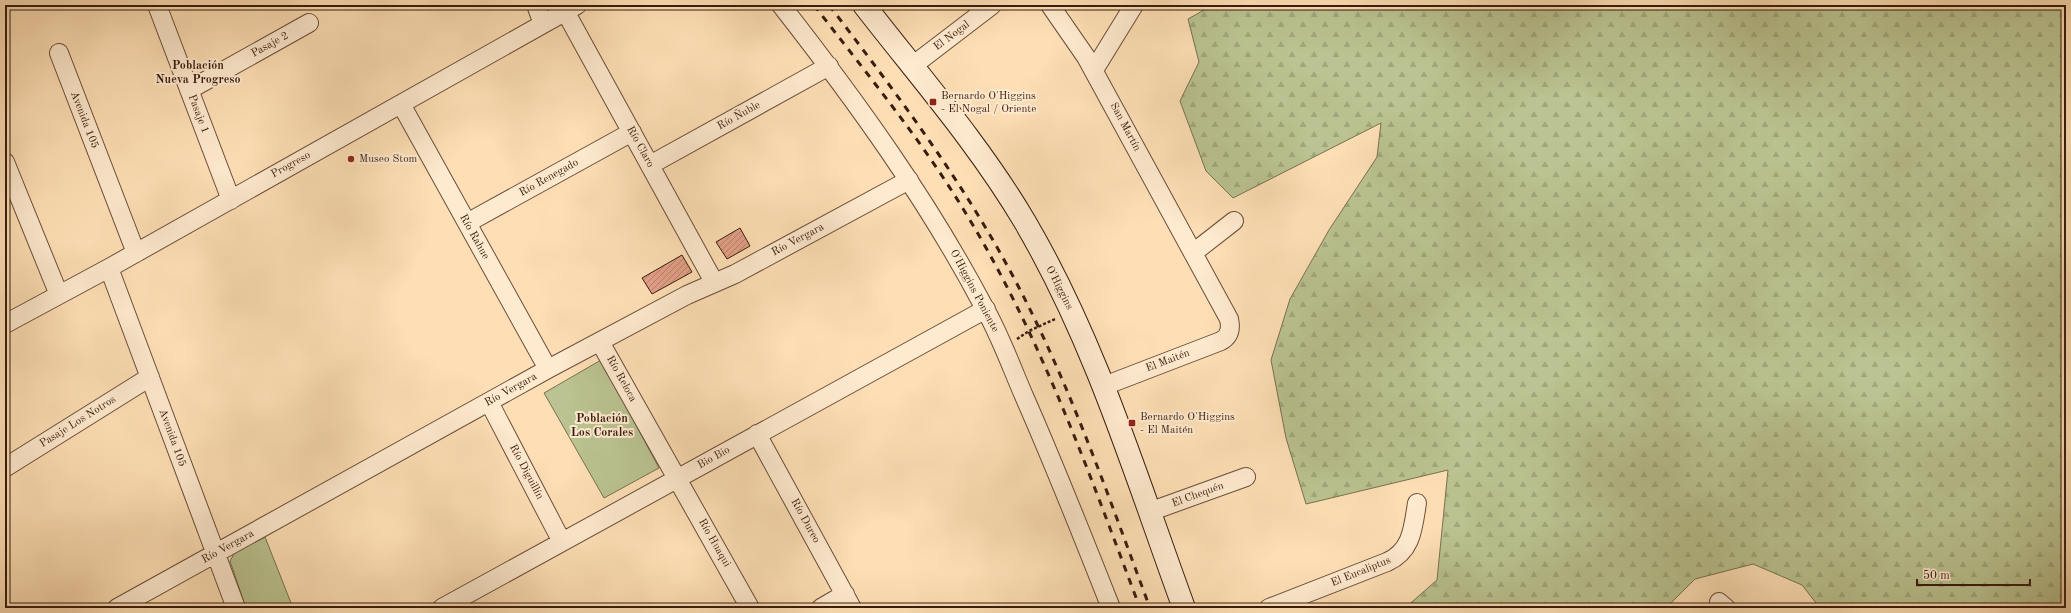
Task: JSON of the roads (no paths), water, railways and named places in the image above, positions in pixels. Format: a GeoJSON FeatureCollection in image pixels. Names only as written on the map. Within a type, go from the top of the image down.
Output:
{"type":"FeatureCollection","features":[{"type":"Feature","properties":{"kind":"street","name":"Pasaje 1"},"geometry":{"type":"LineString","coordinates":[[157,5],[231,200]]}},
{"type":"Feature","properties":{"kind":"street"},"geometry":{"type":"LineString","coordinates":[[536,5],[543,24]]}},
{"type":"Feature","properties":{"kind":"street","name":"O'Higgins Poniente"},"geometry":{"type":"LineString","coordinates":[[781,5],[829,66],[909,180],[935,221],[986,309],[1052,460],[1111,608]]}},
{"type":"Feature","properties":{"kind":"street","name":"O'Higgins"},"geometry":{"type":"LineString","coordinates":[[864,5],[965,135],[1011,199],[1072,312],[1104,386],[1184,608]]}},
{"type":"Feature","properties":{"kind":"street","name":"El Nogal"},"geometry":{"type":"LineString","coordinates":[[911,67],[992,5]]}},
{"type":"Feature","properties":{"kind":"street","name":"San Martín"},"geometry":{"type":"LineString","coordinates":[[1050,5],[1078,43],[1094,70],[1228,319],[1229,333]]}},
{"type":"Feature","properties":{"kind":"street"},"geometry":{"type":"LineString","coordinates":[[1094,70],[1134,5]]}},
{"type":"Feature","properties":{"kind":"street","name":"Progreso"},"geometry":{"type":"LineString","coordinates":[[5,324],[231,200],[571,8]]}},
{"type":"Feature","properties":{"kind":"street","name":"Río Claro"},"geometry":{"type":"LineString","coordinates":[[571,8],[632,132],[714,282]]}},
{"type":"Feature","properties":{"kind":"street","name":"Pasaje 2"},"geometry":{"type":"LineString","coordinates":[[189,90],[309,23]]}},
{"type":"Feature","properties":{"kind":"street","name":"Avenida 105"},"geometry":{"type":"LineString","coordinates":[[59,53],[136,253]]}},
{"type":"Feature","properties":{"kind":"street","name":"Río Ñuble"},"geometry":{"type":"LineString","coordinates":[[650,165],[829,66]]}},
{"type":"Feature","properties":{"kind":"street","name":"Río Rahue"},"geometry":{"type":"LineString","coordinates":[[400,104],[548,369]]}},
{"type":"Feature","properties":{"kind":"street","name":"Río Renegado"},"geometry":{"type":"LineString","coordinates":[[467,223],[632,132]]}},
{"type":"Feature","properties":{"kind":"street"},"geometry":{"type":"LineString","coordinates":[[5,162],[58,295]]}},
{"type":"Feature","properties":{"kind":"street","name":"Río Vergara"},"geometry":{"type":"LineString","coordinates":[[117,608],[548,369],[714,282],[735,274],[909,180]]}},
{"type":"Feature","properties":{"kind":"street"},"geometry":{"type":"LineString","coordinates":[[1193,253],[1234,221]]}},
{"type":"Feature","properties":{"kind":"street","name":"Avenida 105"},"geometry":{"type":"LineString","coordinates":[[109,268],[236,608]]}},
{"type":"Feature","properties":{"kind":"street","name":"Bio Bio"},"geometry":{"type":"LineString","coordinates":[[451,606],[562,542],[986,309]]}},
{"type":"Feature","properties":{"kind":"street","name":"El Maitén"},"geometry":{"type":"LineString","coordinates":[[1104,386],[1221,341],[1229,333]]}},
{"type":"Feature","properties":{"kind":"street","name":"Río Reloca"},"geometry":{"type":"LineString","coordinates":[[600,342],[677,479]]}},
{"type":"Feature","properties":{"kind":"street","name":"Pasaje Los Notros"},"geometry":{"type":"LineString","coordinates":[[6,467],[150,377]]}},
{"type":"Feature","properties":{"kind":"street","name":"Río Diguillín"},"geometry":{"type":"LineString","coordinates":[[489,402],[562,542]]}},
{"type":"Feature","properties":{"kind":"street","name":"Río Dureo"},"geometry":{"type":"LineString","coordinates":[[757,434],[849,601]]}},
{"type":"Feature","properties":{"kind":"street","name":"El Chequén"},"geometry":{"type":"LineString","coordinates":[[1149,512],[1246,477]]}},
{"type":"Feature","properties":{"kind":"street","name":"Río Huaqui"},"geometry":{"type":"LineString","coordinates":[[677,479],[750,608]]}},
{"type":"Feature","properties":{"kind":"street","name":"El Eucaliptus"},"geometry":{"type":"LineString","coordinates":[[1269,608],[1387,562],[1400,554],[1412,537],[1417,504]]}},
{"type":"Feature","properties":{"kind":"street"},"geometry":{"type":"LineString","coordinates":[[821,608],[849,601]]}},
{"type":"Feature","properties":{"kind":"railway"},"geometry":{"type":"LineString","coordinates":[[814,5],[912,132],[948,185],[992,259],[1017,307],[1062,406],[1140,608]]}},
{"type":"Feature","properties":{"kind":"railway"},"geometry":{"type":"LineString","coordinates":[[829,5],[877,68],[946,165],[968,198],[1008,267],[1068,392],[1102,478],[1150,608]]}},
{"type":"Feature","properties":{"kind":"place","name":"Bernardo O'Higgins - El Nogal / Oriente"},"geometry":{"type":"Point","coordinates":[933,102]}},
{"type":"Feature","properties":{"kind":"place","name":"Museo Stom"},"geometry":{"type":"Point","coordinates":[351,159]}},
{"type":"Feature","properties":{"kind":"place","name":"Bernardo O'Higgins - El Maitén"},"geometry":{"type":"Point","coordinates":[1132,423]}},
{"type":"Feature","properties":{"kind":"district","name":"Población Nueva Progreso"},"geometry":{"type":"Point","coordinates":[198,73]}},
{"type":"Feature","properties":{"kind":"district","name":"Población Los Corales"},"geometry":{"type":"Point","coordinates":[602,426]}}]}
